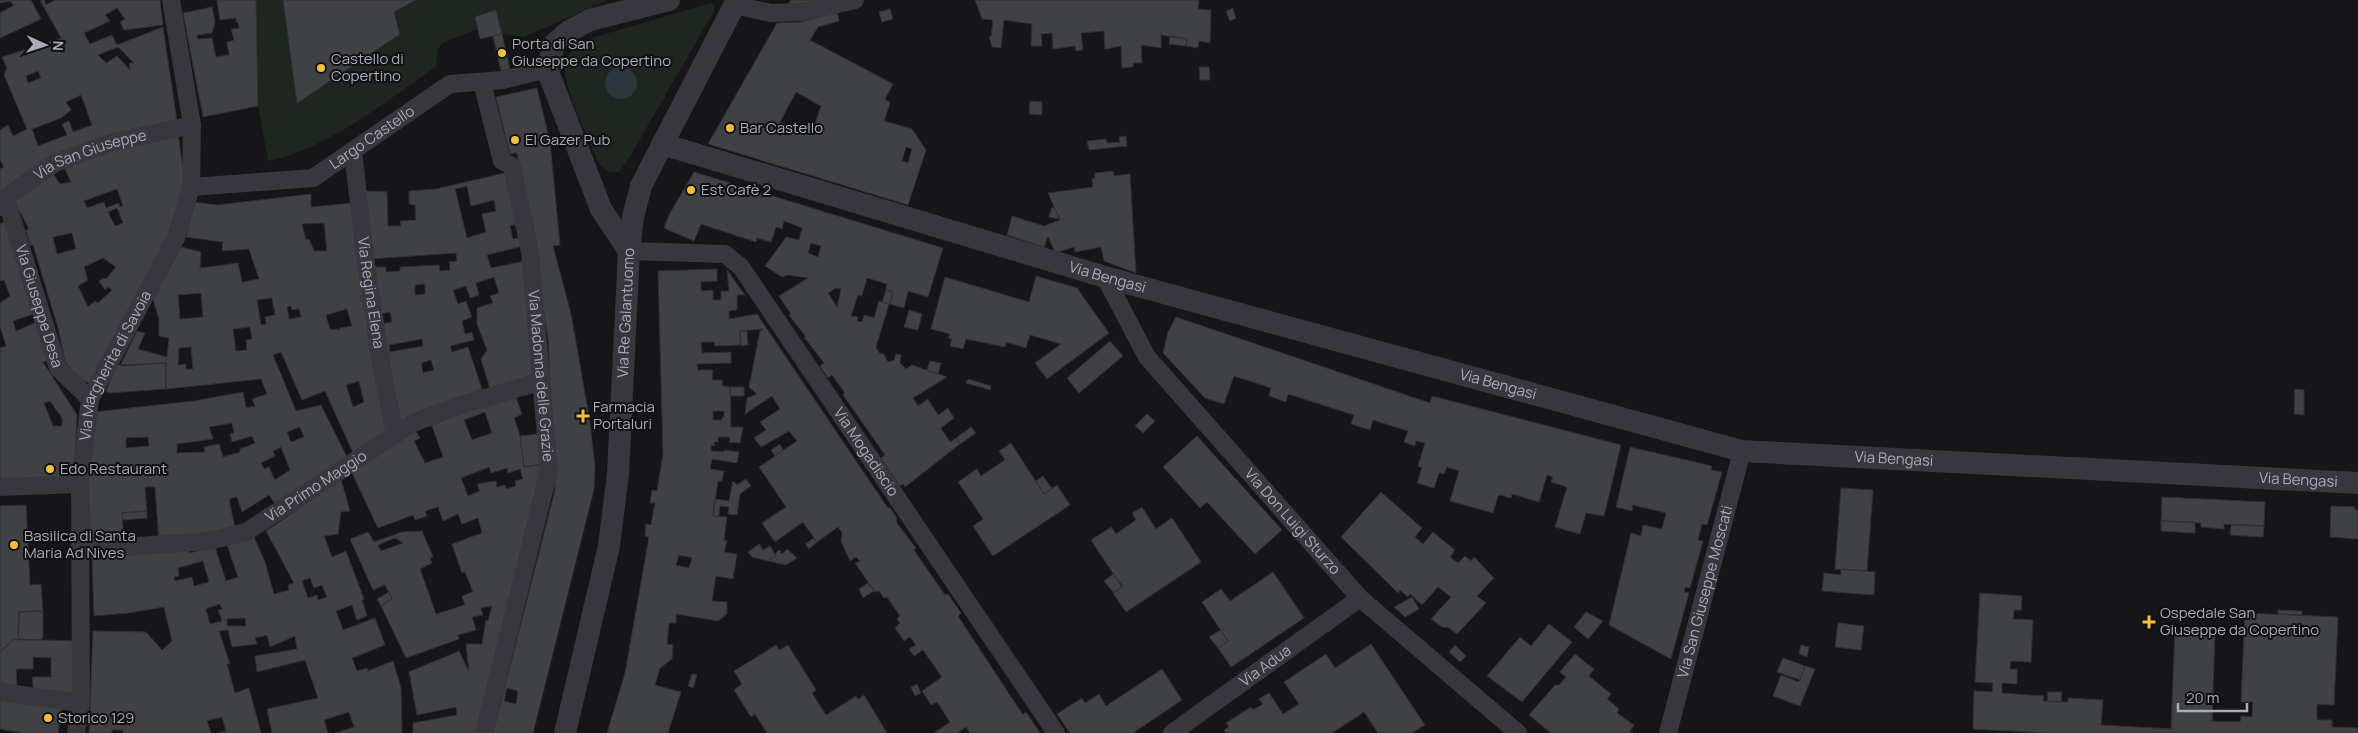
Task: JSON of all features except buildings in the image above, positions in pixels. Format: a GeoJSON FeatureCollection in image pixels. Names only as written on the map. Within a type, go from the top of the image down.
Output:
{"type":"FeatureCollection","features":[{"type":"Feature","properties":{"kind":"street","name":"Via Margherita di Savoia"},"geometry":{"type":"LineString","coordinates":[[76,733],[81,703],[80,484],[90,399],[176,238],[191,187],[192,124],[171,0]]}},
{"type":"Feature","properties":{"kind":"street"},"geometry":{"type":"LineString","coordinates":[[629,251],[601,209],[548,69],[555,43],[569,31],[590,20],[669,0]]}},
{"type":"Feature","properties":{"kind":"street"},"geometry":{"type":"LineString","coordinates":[[735,2],[771,14],[802,12],[855,0]]}},
{"type":"Feature","properties":{"kind":"street","name":"Via Re Galantuomo"},"geometry":{"type":"LineString","coordinates":[[565,733],[609,546],[618,474],[629,251],[637,202],[641,186],[735,2]]}},
{"type":"Feature","properties":{"kind":"street","name":"Largo Castello"},"geometry":{"type":"LineString","coordinates":[[191,187],[313,178],[450,84],[503,80],[548,69]]}},
{"type":"Feature","properties":{"kind":"street","name":"Via Madonna delle Grazie"},"geometry":{"type":"LineString","coordinates":[[482,82],[502,161],[512,166],[528,243],[549,470],[484,733]]}},
{"type":"Feature","properties":{"kind":"street","name":"Via San Giuseppe"},"geometry":{"type":"LineString","coordinates":[[3,204],[9,195],[55,163],[110,143],[192,124]]}},
{"type":"Feature","properties":{"kind":"street","name":"Via Bengasi"},"geometry":{"type":"LineString","coordinates":[[662,144],[1105,277],[1742,451],[2358,483]]}},
{"type":"Feature","properties":{"kind":"street","name":"Via Regina Elena"},"geometry":{"type":"LineString","coordinates":[[353,152],[366,264],[383,375],[395,434]]}},
{"type":"Feature","properties":{"kind":"street"},"geometry":{"type":"LineString","coordinates":[[601,209],[637,202]]}},
{"type":"Feature","properties":{"kind":"street","name":"Via Giuseppe Desa"},"geometry":{"type":"LineString","coordinates":[[3,204],[58,368],[90,399]]}},
{"type":"Feature","properties":{"kind":"street","name":"Via Mogadiscio"},"geometry":{"type":"LineString","coordinates":[[629,251],[725,254],[741,267],[1056,733]]}},
{"type":"Feature","properties":{"kind":"street","name":"Via Don Luigi Sturzo"},"geometry":{"type":"LineString","coordinates":[[1105,277],[1147,358],[1360,598],[1518,733]]}},
{"type":"Feature","properties":{"kind":"street","name":"Via Primo Maggio"},"geometry":{"type":"LineString","coordinates":[[80,550],[209,541],[246,532],[413,423],[458,406],[542,381]]}},
{"type":"Feature","properties":{"kind":"street","name":"Via San Giuseppe Moscati"},"geometry":{"type":"LineString","coordinates":[[1668,733],[1742,451]]}},
{"type":"Feature","properties":{"kind":"street"},"geometry":{"type":"LineString","coordinates":[[0,487],[80,484]]}},
{"type":"Feature","properties":{"kind":"street","name":"Via Adua"},"geometry":{"type":"LineString","coordinates":[[1172,733],[1360,598]]}},
{"type":"Feature","properties":{"kind":"street"},"geometry":{"type":"LineString","coordinates":[[0,692],[81,703]]}},
{"type":"Feature","properties":{"kind":"shaded area"},"geometry":{"type":"Polygon","coordinates":[[[256,0],[283,0],[298,102],[400,34],[394,12],[416,0],[608,0],[524,37],[502,34],[496,10],[475,17],[477,29],[445,42],[438,48],[436,67],[376,109],[335,135],[313,146],[291,155],[268,161],[258,106],[256,0]]]}},
{"type":"Feature","properties":{"kind":"shaded area"},"geometry":{"type":"Polygon","coordinates":[[[711,3],[715,6],[714,11],[628,160],[619,172],[609,172],[600,165],[572,101],[565,75],[565,66],[570,52],[581,41],[711,3]]]}},
{"type":"Feature","properties":{"kind":"shaded area"},"geometry":{"type":"Polygon","coordinates":[[[621,67],[627,68],[632,72],[636,77],[636,89],[632,94],[627,98],[621,99],[615,98],[610,94],[606,89],[605,83],[606,77],[610,72],[615,68],[621,67]]]}},
{"type":"Feature","properties":{"kind":"place","name":"Porta di San Giuseppe da Copertino"},"geometry":{"type":"Point","coordinates":[502,53]}},
{"type":"Feature","properties":{"kind":"place","name":"Castello di Copertino"},"geometry":{"type":"Point","coordinates":[321,68]}},
{"type":"Feature","properties":{"kind":"place","name":"Bar Castello"},"geometry":{"type":"Point","coordinates":[730,128]}},
{"type":"Feature","properties":{"kind":"place","name":"El Gazer Pub"},"geometry":{"type":"Point","coordinates":[515,140]}},
{"type":"Feature","properties":{"kind":"place","name":"Est Cafè 2"},"geometry":{"type":"Point","coordinates":[691,190]}},
{"type":"Feature","properties":{"kind":"place","name":"Farmacia Portaluri"},"geometry":{"type":"Point","coordinates":[583,416]}},
{"type":"Feature","properties":{"kind":"place","name":"Edo Restaurant"},"geometry":{"type":"Point","coordinates":[50,469]}},
{"type":"Feature","properties":{"kind":"place","name":"Basilica di Santa Maria Ad Nives"},"geometry":{"type":"Point","coordinates":[14,545]}},
{"type":"Feature","properties":{"kind":"place","name":"Ospedale San Giuseppe da Copertino"},"geometry":{"type":"Point","coordinates":[2149,622]}},
{"type":"Feature","properties":{"kind":"place","name":"Storico 129"},"geometry":{"type":"Point","coordinates":[48,718]}}]}
